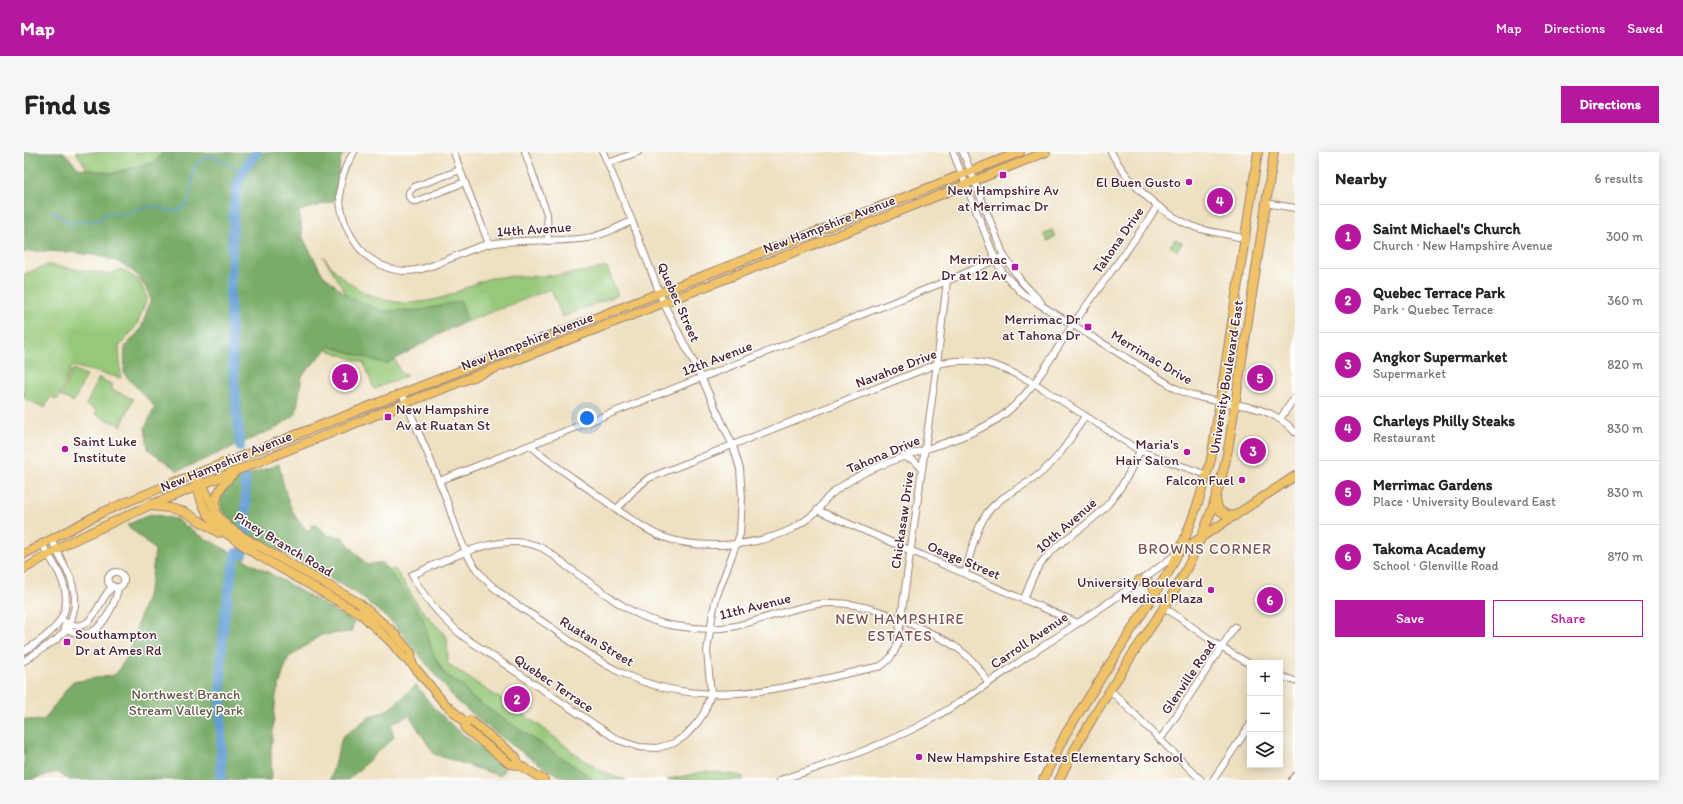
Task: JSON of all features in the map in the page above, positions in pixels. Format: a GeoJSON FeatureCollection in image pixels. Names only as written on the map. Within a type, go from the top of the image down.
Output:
{"type":"FeatureCollection","features":[{"type":"Feature","properties":{"kind":"main road","name":"New Hampshire Avenue"},"geometry":{"type":"LineString","coordinates":[[24,554],[42,543],[103,512],[195,474],[659,294],[970,170],[1020,152]]}},
{"type":"Feature","properties":{"kind":"main road","name":"New Hampshire Avenue"},"geometry":{"type":"LineString","coordinates":[[24,569],[70,542],[148,506],[406,403],[1046,152]]}},
{"type":"Feature","properties":{"kind":"main road","name":"University Boulevard East"},"geometry":{"type":"LineString","coordinates":[[1179,552],[1207,475],[1220,401],[1258,152]]}},
{"type":"Feature","properties":{"kind":"main road","name":"University Boulevard East"},"geometry":{"type":"LineString","coordinates":[[1059,780],[1080,740],[1110,690],[1185,573],[1216,500],[1224,472],[1274,152]]}},
{"type":"Feature","properties":{"kind":"main road"},"geometry":{"type":"LineString","coordinates":[[1245,239],[1250,240],[1258,253]]}},
{"type":"Feature","properties":{"kind":"main road"},"geometry":{"type":"LineString","coordinates":[[217,515],[216,501],[218,493],[224,483],[237,471]]}},
{"type":"Feature","properties":{"kind":"main road","name":"Piney Branch Road"},"geometry":{"type":"LineString","coordinates":[[195,474],[200,486],[217,515],[236,538]]}},
{"type":"Feature","properties":{"kind":"main road","name":"Carroll Avenue"},"geometry":{"type":"LineString","coordinates":[[1179,552],[1295,476]]}},
{"type":"Feature","properties":{"kind":"main road","name":"Piney Branch Road"},"geometry":{"type":"LineString","coordinates":[[200,486],[202,503],[210,517],[220,529],[359,603],[391,630],[410,653],[412,664],[444,703],[464,721],[466,728],[510,764],[519,765],[544,780]]}},
{"type":"Feature","properties":{"kind":"main road"},"geometry":{"type":"LineString","coordinates":[[1216,500],[1219,510],[1227,515],[1235,516]]}},
{"type":"Feature","properties":{"kind":"main road"},"geometry":{"type":"LineString","coordinates":[[148,506],[169,508],[185,512],[236,538]]}},
{"type":"Feature","properties":{"kind":"main road"},"geometry":{"type":"LineString","coordinates":[[1043,780],[1066,733],[1156,592],[1179,552]]}},
{"type":"Feature","properties":{"kind":"main road"},"geometry":{"type":"LineString","coordinates":[[1139,580],[1149,582],[1156,592]]}},
{"type":"Feature","properties":{"kind":"street","name":"14th Avenue"},"geometry":{"type":"LineString","coordinates":[[354,152],[344,172],[341,184],[343,216],[350,234],[365,254],[382,265],[404,271],[414,270],[489,244],[502,242],[588,238],[632,221]]}},
{"type":"Feature","properties":{"kind":"street"},"geometry":{"type":"LineString","coordinates":[[454,152],[489,244]]}},
{"type":"Feature","properties":{"kind":"street"},"geometry":{"type":"LineString","coordinates":[[525,152],[547,214],[548,241]]}},
{"type":"Feature","properties":{"kind":"street","name":"Quebec Street"},"geometry":{"type":"LineString","coordinates":[[603,152],[632,221],[659,294],[701,377],[733,446],[740,469],[742,498],[740,534],[716,598],[707,651],[711,694]]}},
{"type":"Feature","properties":{"kind":"street"},"geometry":{"type":"LineString","coordinates":[[608,163],[638,152]]}},
{"type":"Feature","properties":{"kind":"street","name":"Merrimac Drive"},"geometry":{"type":"LineString","coordinates":[[953,152],[996,261],[1003,273],[1023,294],[1045,306],[1175,388],[1195,396],[1265,411],[1280,419],[1295,432]]}},
{"type":"Feature","properties":{"kind":"street","name":"Merrimac Drive"},"geometry":{"type":"LineString","coordinates":[[963,152],[1004,256],[1021,281],[1045,306]]}},
{"type":"Feature","properties":{"kind":"street"},"geometry":{"type":"LineString","coordinates":[[1111,152],[1122,170],[1157,206],[1177,219],[1196,227],[1245,239]]}},
{"type":"Feature","properties":{"kind":"street"},"geometry":{"type":"LineString","coordinates":[[460,170],[414,187],[409,192],[410,197],[413,201],[417,202],[465,182]]}},
{"type":"Feature","properties":{"kind":"street"},"geometry":{"type":"LineString","coordinates":[[1265,203],[1295,208]]}},
{"type":"Feature","properties":{"kind":"street","name":"Tahona Drive"},"geometry":{"type":"LineString","coordinates":[[530,446],[634,522],[659,535],[680,542],[705,545],[736,544],[780,534],[792,528],[817,510],[826,499],[842,485],[865,472],[925,448],[954,439],[996,420],[1008,411],[1034,383],[1073,324],[1157,206]]}},
{"type":"Feature","properties":{"kind":"street","name":"12th Avenue"},"geometry":{"type":"LineString","coordinates":[[439,481],[947,281],[996,261],[1004,256]]}},
{"type":"Feature","properties":{"kind":"street","name":"Chickasaw Drive"},"geometry":{"type":"LineString","coordinates":[[900,619],[937,364],[947,281]]}},
{"type":"Feature","properties":{"kind":"street","name":"Navahoe Drive"},"geometry":{"type":"LineString","coordinates":[[617,509],[649,478],[937,364],[962,360],[983,362],[1001,368],[1034,383],[1140,451],[1207,475]]}},
{"type":"Feature","properties":{"kind":"street","name":"Ruatan Street"},"geometry":{"type":"LineString","coordinates":[[402,393],[439,481],[466,552],[481,575],[500,592],[574,644],[622,673],[660,687],[693,693],[746,693],[770,690],[881,666],[889,660],[897,646],[900,619]]}},
{"type":"Feature","properties":{"kind":"street"},"geometry":{"type":"LineString","coordinates":[[1280,419],[1295,397]]}},
{"type":"Feature","properties":{"kind":"street"},"geometry":{"type":"LineString","coordinates":[[965,573],[977,533],[987,514],[1000,499],[1034,478],[1056,459],[1072,438],[1085,416]]}},
{"type":"Feature","properties":{"kind":"street","name":"10th Avenue"},"geometry":{"type":"LineString","coordinates":[[1024,599],[1040,563],[1053,549],[1090,522],[1108,504],[1123,483],[1140,451]]}},
{"type":"Feature","properties":{"kind":"street"},"geometry":{"type":"LineString","coordinates":[[903,457],[913,460],[922,467]]}},
{"type":"Feature","properties":{"kind":"street","name":"Osage Street"},"geometry":{"type":"LineString","coordinates":[[817,510],[1078,623]]}},
{"type":"Feature","properties":{"kind":"street"},"geometry":{"type":"LineString","coordinates":[[24,661],[56,640],[68,627],[75,606],[73,586],[51,539]]}},
{"type":"Feature","properties":{"kind":"street","name":"11th Avenue"},"geometry":{"type":"LineString","coordinates":[[433,566],[466,552],[500,542],[525,542],[542,549],[618,603],[647,618],[674,626],[710,629],[735,626],[798,608],[829,603],[858,605],[900,619],[944,638],[957,646],[980,669],[988,682]]}},
{"type":"Feature","properties":{"kind":"street"},"geometry":{"type":"LineString","coordinates":[[24,652],[51,633],[60,622],[65,611],[66,594],[58,571],[48,556],[42,543]]}},
{"type":"Feature","properties":{"kind":"street","name":"Carroll Avenue"},"geometry":{"type":"LineString","coordinates":[[780,780],[877,745],[914,728],[957,704],[1078,623],[1179,552]]}},
{"type":"Feature","properties":{"kind":"street","name":"Quebec Terrace"},"geometry":{"type":"LineString","coordinates":[[433,566],[412,575],[418,587],[442,618],[464,637],[618,740],[639,747],[657,748],[674,743],[685,736],[698,723],[704,713],[711,694]]}},
{"type":"Feature","properties":{"kind":"street"},"geometry":{"type":"LineString","coordinates":[[60,622],[79,634],[92,632],[107,615],[117,596],[115,587],[109,590],[96,613],[86,624],[68,627]]}},
{"type":"Feature","properties":{"kind":"street"},"geometry":{"type":"LineString","coordinates":[[1164,607],[1222,648],[1247,662]]}},
{"type":"Feature","properties":{"kind":"street","name":"Glenville Road"},"geometry":{"type":"LineString","coordinates":[[1160,740],[1235,627]]}},
{"type":"Feature","properties":{"kind":"street"},"geometry":{"type":"LineString","coordinates":[[1283,677],[1295,681]]}},
{"type":"Feature","properties":{"kind":"street"},"geometry":{"type":"LineString","coordinates":[[1110,690],[1201,780]]}},
{"type":"Feature","properties":{"kind":"street"},"geometry":{"type":"LineString","coordinates":[[1213,780],[1247,729]]}},
{"type":"Feature","properties":{"kind":"street"},"geometry":{"type":"LineString","coordinates":[[1292,780],[1295,776]]}},
{"type":"Feature","properties":{"kind":"green space"},"geometry":{"type":"Polygon","coordinates":[[[24,152],[64,152],[78,168],[113,173],[153,163],[164,152],[345,152],[341,157],[334,201],[299,211],[303,238],[323,275],[348,296],[381,311],[421,310],[461,301],[467,319],[386,364],[329,346],[302,376],[296,414],[276,428],[178,471],[148,449],[145,428],[155,407],[124,374],[125,347],[141,329],[151,299],[141,280],[131,270],[104,257],[72,252],[27,251],[24,254],[24,152]]]}},
{"type":"Feature","properties":{"kind":"green space"},"geometry":{"type":"Polygon","coordinates":[[[76,152],[193,152],[112,207],[76,152]]]}},
{"type":"Feature","properties":{"kind":"green space"},"geometry":{"type":"Polygon","coordinates":[[[1052,230],[1056,236],[1048,241],[1044,234],[1052,230]]]}},
{"type":"Feature","properties":{"kind":"green space"},"geometry":{"type":"Polygon","coordinates":[[[1175,239],[1182,243],[1177,251],[1170,246],[1175,239]]]}},
{"type":"Feature","properties":{"kind":"green space"},"geometry":{"type":"Polygon","coordinates":[[[323,256],[348,282],[376,298],[392,301],[409,303],[444,297],[492,278],[577,273],[607,267],[618,295],[562,317],[551,289],[392,351],[400,372],[407,376],[374,389],[364,363],[317,346],[360,316],[323,256]]]}},
{"type":"Feature","properties":{"kind":"green space"},"geometry":{"type":"Polygon","coordinates":[[[48,265],[109,274],[121,269],[139,280],[147,298],[137,325],[119,347],[121,378],[72,366],[58,399],[50,397],[45,408],[24,398],[24,274],[48,265]]]}},
{"type":"Feature","properties":{"kind":"green space"},"geometry":{"type":"Polygon","coordinates":[[[73,369],[86,375],[74,402],[61,396],[73,369]]]}},
{"type":"Feature","properties":{"kind":"green space"},"geometry":{"type":"Polygon","coordinates":[[[99,378],[113,385],[111,389],[133,399],[121,426],[95,414],[97,410],[86,405],[99,378]]]}},
{"type":"Feature","properties":{"kind":"green space"},"geometry":{"type":"Polygon","coordinates":[[[279,464],[288,500],[296,517],[308,531],[314,524],[328,535],[342,537],[367,565],[382,562],[422,616],[433,653],[444,673],[463,686],[471,697],[592,778],[591,780],[572,780],[555,774],[523,753],[484,724],[456,700],[394,624],[358,594],[232,525],[222,510],[220,496],[229,482],[279,464]]]}},
{"type":"Feature","properties":{"kind":"green space","name":"Northwest Branch Stream Valley Park"},"geometry":{"type":"Polygon","coordinates":[[[151,514],[176,519],[197,534],[271,574],[354,622],[351,632],[321,635],[288,658],[276,695],[271,751],[272,780],[69,780],[57,772],[30,780],[24,780],[24,719],[43,721],[72,682],[115,675],[127,657],[151,583],[155,550],[127,525],[151,514]]]}},
{"type":"Feature","properties":{"kind":"green space"},"geometry":{"type":"Polygon","coordinates":[[[395,569],[419,607],[447,637],[447,663],[539,725],[592,765],[603,772],[626,780],[586,780],[472,707],[413,638],[346,581],[395,569]]]}},
{"type":"Feature","properties":{"kind":"green space"},"geometry":{"type":"Polygon","coordinates":[[[416,685],[433,707],[455,728],[506,767],[500,776],[434,754],[409,715],[391,724],[394,737],[348,780],[330,780],[342,737],[368,718],[391,708],[416,685]]]}},
{"type":"Feature","properties":{"kind":"green space"},"geometry":{"type":"Polygon","coordinates":[[[707,771],[742,776],[744,780],[666,780],[707,771]]]}},
{"type":"Feature","properties":{"kind":"waterway"},"geometry":{"type":"LineString","coordinates":[[240,446],[232,353],[230,295],[234,207],[238,183],[246,166],[257,152]]}},
{"type":"Feature","properties":{"kind":"waterway"},"geometry":{"type":"LineString","coordinates":[[52,211],[71,223],[101,220],[104,214],[123,214],[151,206],[176,212],[188,203],[195,164],[211,155],[243,172]]}},
{"type":"Feature","properties":{"kind":"waterway"},"geometry":{"type":"LineString","coordinates":[[221,780],[221,663],[224,619],[235,554],[243,554],[247,536],[245,532],[245,478]]}},
{"type":"Feature","properties":{"kind":"place","name":"New Hampshire Av at Merrimac Dr"},"geometry":{"type":"Point","coordinates":[1003,175]}},
{"type":"Feature","properties":{"kind":"place","name":"El Buen Gusto"},"geometry":{"type":"Point","coordinates":[1189,182]}},
{"type":"Feature","properties":{"kind":"place","name":"Charleys Philly Steaks"},"geometry":{"type":"Point","coordinates":[1220,201]}},
{"type":"Feature","properties":{"kind":"place","name":"Merrimac Dr at 12 Av"},"geometry":{"type":"Point","coordinates":[1015,267]}},
{"type":"Feature","properties":{"kind":"place","name":"Merrimac Dr at Tahona Dr"},"geometry":{"type":"Point","coordinates":[1088,327]}},
{"type":"Feature","properties":{"kind":"place","name":"Saint Michael's Church"},"geometry":{"type":"Point","coordinates":[345,377]}},
{"type":"Feature","properties":{"kind":"place","name":"Merrimac Gardens"},"geometry":{"type":"Point","coordinates":[1260,378]}},
{"type":"Feature","properties":{"kind":"place","name":"New Hampshire Av at Ruatan St"},"geometry":{"type":"Point","coordinates":[388,417]}},
{"type":"Feature","properties":{"kind":"place","name":"Saint Luke Institute"},"geometry":{"type":"Point","coordinates":[65,449]}},
{"type":"Feature","properties":{"kind":"place","name":"Angkor Supermarket"},"geometry":{"type":"Point","coordinates":[1253,451]}},
{"type":"Feature","properties":{"kind":"place","name":"Maria's Hair Salon"},"geometry":{"type":"Point","coordinates":[1187,452]}},
{"type":"Feature","properties":{"kind":"place","name":"Falcon Fuel"},"geometry":{"type":"Point","coordinates":[1242,480]}},
{"type":"Feature","properties":{"kind":"place","name":"University Boulevard Medical Plaza"},"geometry":{"type":"Point","coordinates":[1211,590]}},
{"type":"Feature","properties":{"kind":"place","name":"Takoma Academy"},"geometry":{"type":"Point","coordinates":[1270,600]}},
{"type":"Feature","properties":{"kind":"place","name":"Southampton Dr at Ames Rd"},"geometry":{"type":"Point","coordinates":[67,642]}},
{"type":"Feature","properties":{"kind":"place","name":"Quebec Terrace Park"},"geometry":{"type":"Point","coordinates":[517,699]}},
{"type":"Feature","properties":{"kind":"place","name":"New Hampshire Estates Elementary School"},"geometry":{"type":"Point","coordinates":[919,757]}},
{"type":"Feature","properties":{"kind":"district","name":"BROWNS CORNER"},"geometry":{"type":"Point","coordinates":[1205,549]}},
{"type":"Feature","properties":{"kind":"district","name":"NEW HAMPSHIRE ESTATES"},"geometry":{"type":"Point","coordinates":[900,628]}}]}
